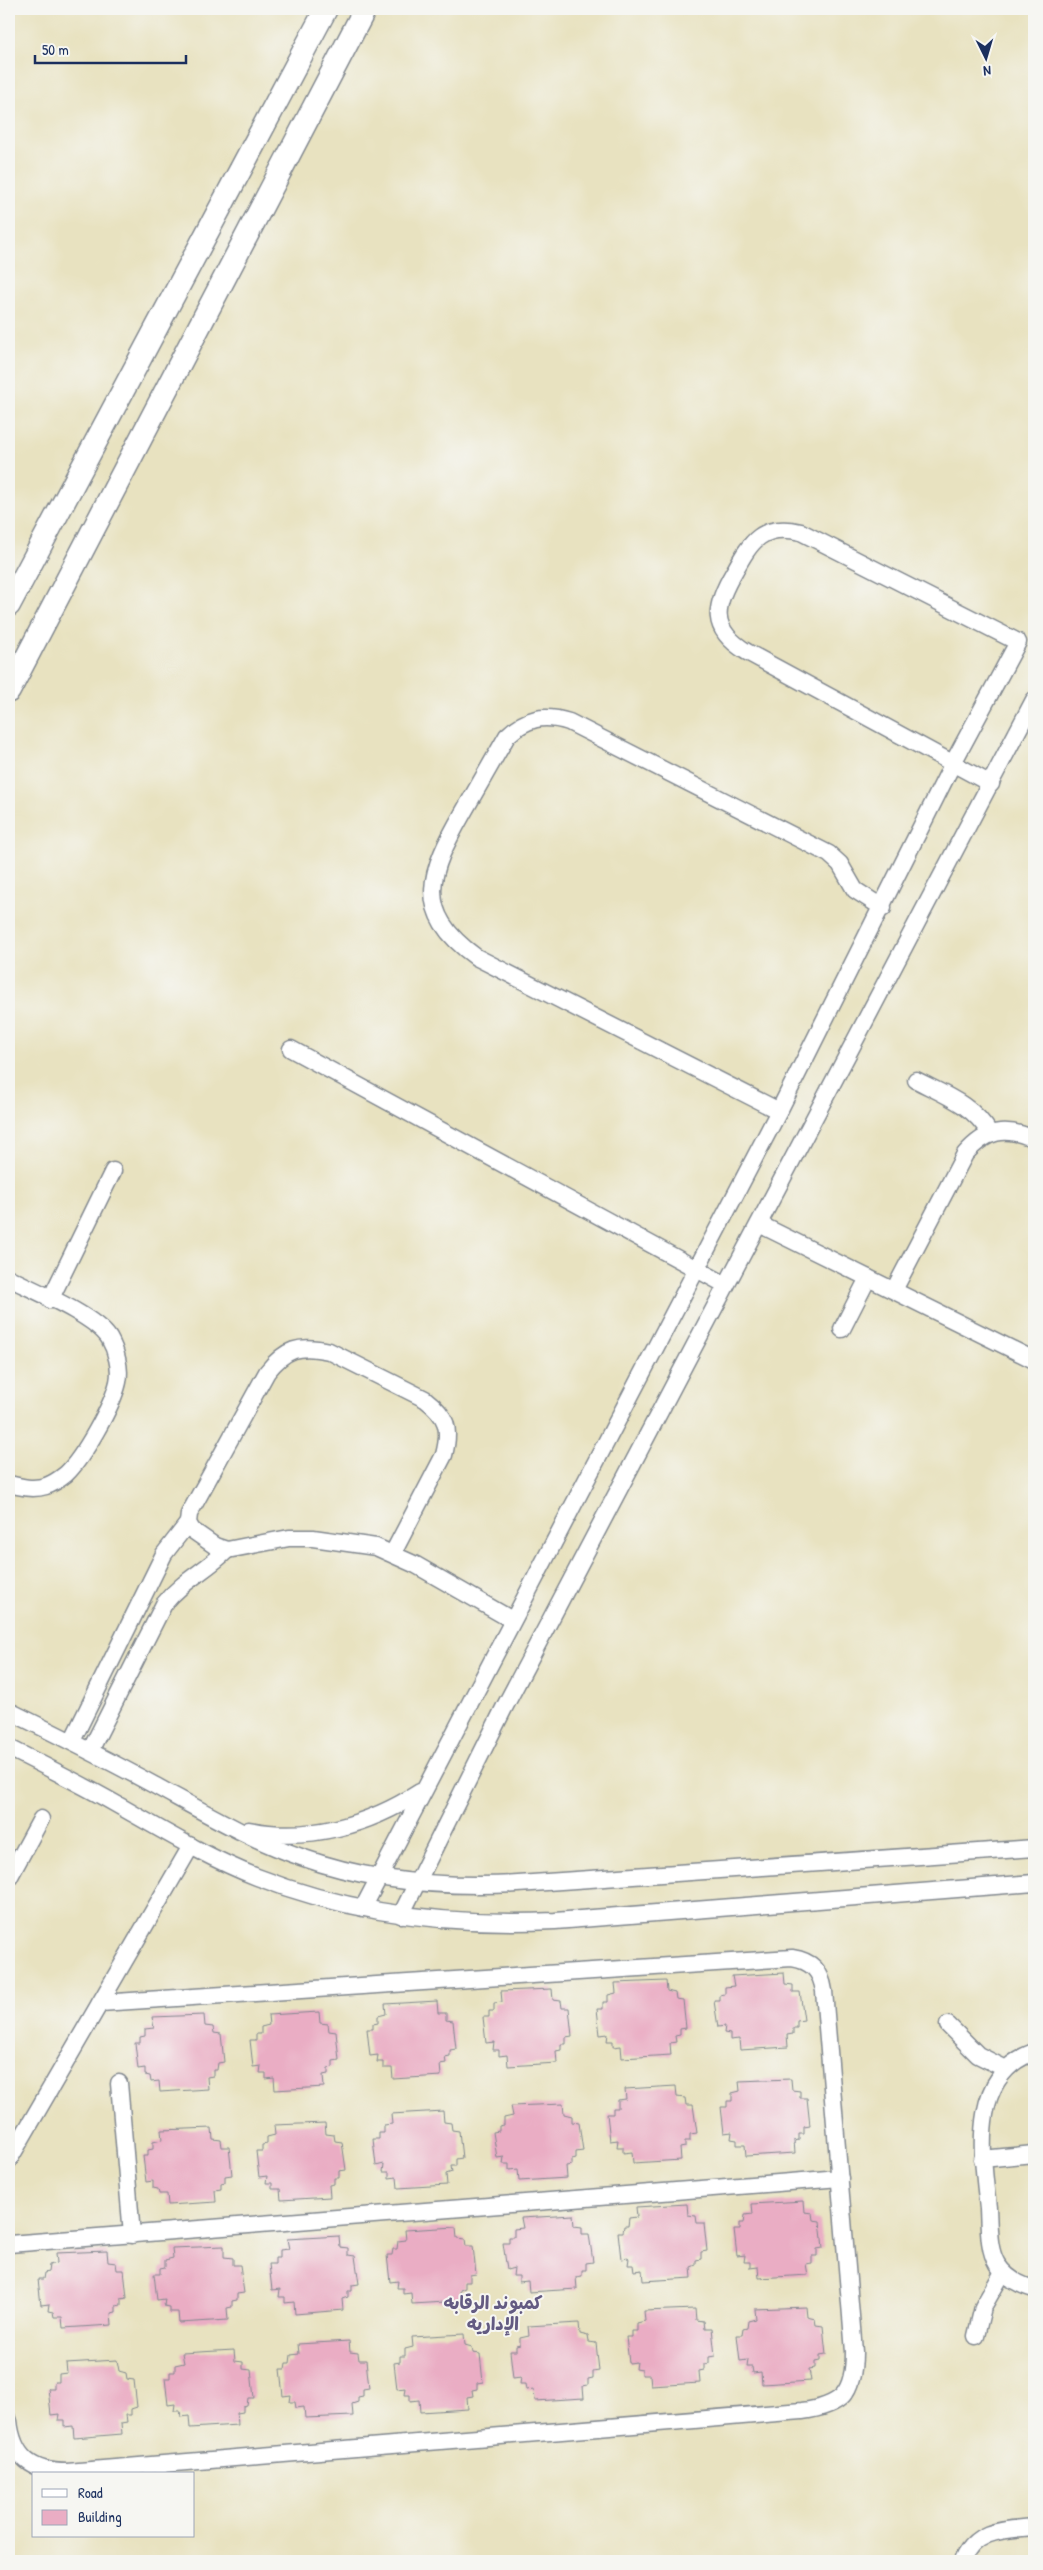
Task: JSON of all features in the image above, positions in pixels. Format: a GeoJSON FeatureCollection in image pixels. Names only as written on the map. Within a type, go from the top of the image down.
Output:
{"type":"FeatureCollection","features":[{"type":"Feature","properties":{"kind":"street"},"geometry":{"type":"LineString","coordinates":[[9,605],[326,9]]}},
{"type":"Feature","properties":{"kind":"street"},"geometry":{"type":"LineString","coordinates":[[9,691],[364,9]]}},
{"type":"Feature","properties":{"kind":"street"},"geometry":{"type":"LineString","coordinates":[[362,1908],[779,1111],[883,908],[954,763],[1018,642],[801,532],[787,529],[773,530],[760,536],[749,545],[722,592],[718,610],[721,628],[731,642],[954,763],[991,784]]}},
{"type":"Feature","properties":{"kind":"street"},"geometry":{"type":"LineString","coordinates":[[400,1915],[504,1708],[1034,700]]}},
{"type":"Feature","properties":{"kind":"street"},"geometry":{"type":"LineString","coordinates":[[779,1111],[476,957],[456,942],[441,922],[434,899],[433,875],[441,852],[507,736],[519,724],[535,718],[553,717],[570,722],[829,854],[840,864],[855,890],[883,908]]}},
{"type":"Feature","properties":{"kind":"street"},"geometry":{"type":"LineString","coordinates":[[291,1049],[726,1286]]}},
{"type":"Feature","properties":{"kind":"street"},"geometry":{"type":"LineString","coordinates":[[916,1080],[969,1108],[984,1123],[990,1134]]}},
{"type":"Feature","properties":{"kind":"street"},"geometry":{"type":"LineString","coordinates":[[894,1290],[965,1154],[976,1142],[990,1134],[1006,1131],[1034,1139]]}},
{"type":"Feature","properties":{"kind":"street"},"geometry":{"type":"LineString","coordinates":[[50,1300],[113,1170]]}},
{"type":"Feature","properties":{"kind":"street"},"geometry":{"type":"LineString","coordinates":[[759,1224],[1034,1360]]}},
{"type":"Feature","properties":{"kind":"street"},"geometry":{"type":"LineString","coordinates":[[9,1278],[93,1322],[108,1338],[117,1358],[118,1380],[112,1401],[79,1458],[65,1475],[46,1486],[24,1488],[9,1484]]}},
{"type":"Feature","properties":{"kind":"street"},"geometry":{"type":"LineString","coordinates":[[842,1329],[868,1278]]}},
{"type":"Feature","properties":{"kind":"street"},"geometry":{"type":"LineString","coordinates":[[72,1741],[164,1554],[188,1522],[189,1514],[267,1372],[278,1358],[293,1349],[311,1346],[328,1351],[425,1399],[438,1409],[446,1423],[448,1439],[444,1455],[393,1553]]}},
{"type":"Feature","properties":{"kind":"street"},"geometry":{"type":"LineString","coordinates":[[188,1522],[192,1530],[215,1546],[227,1550],[289,1538],[313,1538],[358,1543],[393,1553],[512,1620]]}},
{"type":"Feature","properties":{"kind":"street"},"geometry":{"type":"LineString","coordinates":[[90,1751],[164,1604],[181,1585],[216,1561],[227,1550]]}},
{"type":"Feature","properties":{"kind":"street"},"geometry":{"type":"LineString","coordinates":[[9,1711],[72,1741],[230,1827],[302,1858],[378,1878],[416,1883],[467,1886],[518,1884],[1034,1848]]}},
{"type":"Feature","properties":{"kind":"street"},"geometry":{"type":"LineString","coordinates":[[9,1748],[191,1846],[266,1880],[362,1908],[400,1915],[439,1920],[516,1923],[1034,1883]]}},
{"type":"Feature","properties":{"kind":"street"},"geometry":{"type":"LineString","coordinates":[[230,1827],[280,1834],[330,1830],[378,1816],[422,1791]]}},
{"type":"Feature","properties":{"kind":"street"},"geometry":{"type":"LineString","coordinates":[[9,1878],[42,1819]]}},
{"type":"Feature","properties":{"kind":"street"},"geometry":{"type":"LineString","coordinates":[[9,2160],[191,1846]]}},
{"type":"Feature","properties":{"kind":"street"},"geometry":{"type":"LineString","coordinates":[[9,2421],[10,2433],[17,2450],[30,2464],[48,2472],[67,2472],[825,2408],[843,2395],[854,2375],[840,2178],[822,1978],[816,1967],[805,1960],[792,1958],[100,2002]]}},
{"type":"Feature","properties":{"kind":"street"},"geometry":{"type":"LineString","coordinates":[[948,2025],[961,2041],[978,2055],[1006,2069]]}},
{"type":"Feature","properties":{"kind":"street"},"geometry":{"type":"LineString","coordinates":[[1034,2052],[1006,2069],[990,2093],[982,2131],[982,2159],[992,2255],[1003,2272],[1017,2282],[1034,2289]]}},
{"type":"Feature","properties":{"kind":"street"},"geometry":{"type":"LineString","coordinates":[[119,2083],[132,2234]]}},
{"type":"Feature","properties":{"kind":"street"},"geometry":{"type":"LineString","coordinates":[[982,2159],[1034,2154]]}},
{"type":"Feature","properties":{"kind":"street"},"geometry":{"type":"LineString","coordinates":[[9,2244],[840,2178]]}},
{"type":"Feature","properties":{"kind":"street"},"geometry":{"type":"LineString","coordinates":[[976,2336],[983,2307],[1003,2272]]}},
{"type":"Feature","properties":{"kind":"street"},"geometry":{"type":"LineString","coordinates":[[962,2561],[971,2546],[986,2534],[995,2531],[1034,2527]]}},
{"type":"Feature","properties":{"kind":"building"},"geometry":{"type":"Polygon","coordinates":[[[784,1973],[785,1984],[793,1985],[793,1992],[800,1992],[804,2020],[797,2021],[797,2028],[793,2028],[793,2034],[787,2035],[788,2047],[740,2050],[739,2039],[730,2040],[730,2034],[724,2033],[725,2026],[718,2027],[714,2001],[720,2001],[720,1995],[725,1994],[725,1987],[734,1986],[732,1976],[784,1973]]]}},
{"type":"Feature","properties":{"kind":"building"},"geometry":{"type":"Polygon","coordinates":[[[666,1981],[667,1991],[675,1993],[676,1999],[683,2000],[686,2028],[680,2029],[680,2035],[675,2036],[676,2042],[670,2043],[671,2055],[622,2058],[621,2046],[613,2047],[613,2041],[607,2041],[608,2034],[600,2035],[597,2009],[603,2009],[603,2002],[608,2002],[608,1995],[616,1993],[615,1983],[666,1981]]]}},
{"type":"Feature","properties":{"kind":"building"},"geometry":{"type":"Polygon","coordinates":[[[552,1989],[553,2000],[561,2001],[562,2008],[569,2008],[572,2036],[566,2037],[566,2044],[561,2044],[561,2050],[556,2051],[557,2063],[508,2066],[507,2055],[499,2056],[499,2050],[493,2050],[494,2042],[486,2043],[483,2017],[489,2017],[489,2011],[494,2011],[494,2003],[502,2002],[501,1991],[552,1989]]]}},
{"type":"Feature","properties":{"kind":"building"},"geometry":{"type":"Polygon","coordinates":[[[437,2001],[438,2013],[446,2013],[446,2020],[453,2021],[456,2049],[450,2050],[450,2056],[445,2057],[446,2063],[440,2064],[441,2076],[393,2079],[392,2068],[383,2068],[383,2062],[377,2062],[378,2055],[370,2056],[367,2029],[373,2029],[373,2024],[378,2023],[378,2016],[386,2014],[385,2004],[437,2001]]]}},
{"type":"Feature","properties":{"kind":"building"},"geometry":{"type":"Polygon","coordinates":[[[319,2012],[320,2023],[328,2024],[329,2031],[336,2032],[339,2060],[333,2061],[333,2067],[328,2068],[328,2074],[323,2075],[324,2087],[275,2090],[274,2078],[266,2079],[266,2073],[260,2073],[261,2066],[253,2067],[250,2040],[256,2040],[256,2034],[261,2034],[261,2027],[269,2025],[268,2015],[319,2012]]]}},
{"type":"Feature","properties":{"kind":"building"},"geometry":{"type":"Polygon","coordinates":[[[204,2015],[205,2026],[213,2027],[214,2033],[221,2034],[224,2062],[218,2063],[217,2070],[213,2070],[213,2076],[207,2077],[208,2089],[160,2092],[159,2081],[151,2082],[150,2076],[145,2075],[145,2068],[138,2069],[135,2043],[140,2043],[140,2037],[145,2036],[145,2029],[154,2028],[152,2017],[204,2015]]]}},
{"type":"Feature","properties":{"kind":"building"},"geometry":{"type":"Polygon","coordinates":[[[791,2079],[792,2090],[800,2091],[800,2098],[807,2098],[810,2126],[804,2127],[804,2134],[799,2134],[799,2140],[794,2141],[795,2153],[746,2156],[745,2145],[737,2145],[737,2140],[731,2139],[732,2132],[724,2133],[721,2107],[727,2107],[727,2101],[732,2101],[732,2093],[740,2091],[739,2081],[791,2079]]]}},
{"type":"Feature","properties":{"kind":"building"},"geometry":{"type":"Polygon","coordinates":[[[676,2086],[677,2097],[685,2098],[686,2105],[693,2105],[697,2133],[690,2134],[690,2141],[685,2141],[685,2147],[680,2148],[681,2160],[633,2163],[632,2152],[623,2153],[623,2147],[617,2147],[618,2140],[610,2141],[607,2114],[613,2114],[613,2108],[618,2108],[618,2100],[626,2099],[625,2089],[676,2086]]]}},
{"type":"Feature","properties":{"kind":"building"},"geometry":{"type":"Polygon","coordinates":[[[563,2104],[564,2114],[572,2116],[572,2122],[579,2123],[583,2151],[576,2152],[576,2158],[572,2159],[572,2165],[566,2166],[567,2178],[519,2181],[518,2169],[509,2170],[509,2164],[503,2164],[504,2157],[497,2158],[493,2132],[499,2131],[499,2126],[504,2125],[504,2118],[513,2116],[511,2106],[563,2104]]]}},
{"type":"Feature","properties":{"kind":"building"},"geometry":{"type":"Polygon","coordinates":[[[443,2111],[444,2122],[451,2123],[452,2130],[459,2131],[462,2158],[456,2159],[456,2166],[451,2166],[452,2172],[446,2174],[447,2185],[398,2188],[397,2177],[389,2178],[389,2172],[383,2172],[384,2164],[376,2166],[373,2139],[379,2139],[379,2133],[384,2133],[384,2125],[392,2124],[391,2114],[443,2111]]]}},
{"type":"Feature","properties":{"kind":"building"},"geometry":{"type":"Polygon","coordinates":[[[325,2123],[326,2134],[334,2135],[335,2141],[342,2142],[346,2170],[339,2171],[339,2178],[334,2178],[334,2184],[329,2185],[330,2197],[281,2200],[280,2189],[272,2189],[272,2183],[266,2183],[267,2176],[259,2177],[256,2151],[262,2151],[262,2145],[267,2144],[267,2137],[275,2135],[274,2125],[325,2123]]]}},
{"type":"Feature","properties":{"kind":"building"},"geometry":{"type":"Polygon","coordinates":[[[212,2128],[213,2139],[221,2140],[222,2147],[229,2147],[232,2175],[225,2176],[225,2182],[221,2183],[221,2189],[215,2190],[216,2202],[168,2205],[167,2194],[159,2194],[158,2189],[153,2188],[153,2181],[146,2182],[143,2156],[148,2156],[148,2150],[153,2149],[153,2142],[162,2140],[161,2130],[212,2128]]]}},
{"type":"Feature","properties":{"kind":"building"},"geometry":{"type":"Polygon","coordinates":[[[803,2201],[804,2212],[812,2213],[813,2220],[820,2221],[823,2248],[817,2249],[817,2256],[812,2256],[812,2263],[806,2264],[808,2275],[759,2278],[758,2267],[750,2268],[750,2262],[744,2262],[745,2255],[737,2256],[734,2229],[740,2229],[740,2223],[744,2223],[745,2215],[753,2214],[752,2204],[803,2201]]]}},
{"type":"Feature","properties":{"kind":"building"},"geometry":{"type":"Polygon","coordinates":[[[687,2204],[688,2215],[696,2216],[697,2223],[704,2223],[707,2251],[701,2252],[701,2259],[696,2260],[696,2265],[691,2267],[692,2278],[643,2281],[642,2270],[634,2271],[633,2265],[628,2265],[629,2258],[621,2259],[618,2232],[623,2232],[624,2226],[628,2226],[629,2218],[637,2217],[636,2207],[687,2204]]]}},
{"type":"Feature","properties":{"kind":"building"},"geometry":{"type":"Polygon","coordinates":[[[573,2215],[574,2226],[582,2227],[582,2234],[589,2234],[593,2262],[586,2263],[586,2270],[582,2270],[582,2276],[576,2277],[577,2289],[529,2292],[528,2281],[519,2282],[519,2276],[513,2276],[514,2268],[507,2270],[503,2243],[509,2243],[509,2237],[514,2237],[514,2229],[523,2228],[521,2218],[573,2215]]]}},
{"type":"Feature","properties":{"kind":"building"},"geometry":{"type":"Polygon","coordinates":[[[456,2227],[457,2238],[465,2239],[466,2246],[473,2246],[476,2274],[470,2275],[470,2282],[465,2282],[465,2288],[460,2290],[461,2301],[412,2304],[411,2293],[403,2294],[403,2288],[397,2288],[398,2281],[390,2282],[387,2255],[392,2255],[393,2249],[397,2249],[398,2241],[406,2240],[405,2230],[456,2227]]]}},
{"type":"Feature","properties":{"kind":"building"},"geometry":{"type":"Polygon","coordinates":[[[339,2236],[340,2247],[348,2248],[348,2255],[355,2256],[359,2284],[352,2285],[352,2291],[348,2291],[348,2297],[342,2299],[343,2310],[295,2314],[294,2302],[285,2303],[285,2297],[279,2297],[280,2289],[272,2290],[269,2264],[275,2264],[275,2258],[280,2258],[280,2250],[289,2249],[287,2239],[339,2236]]]}},
{"type":"Feature","properties":{"kind":"building"},"geometry":{"type":"Polygon","coordinates":[[[224,2246],[224,2257],[233,2258],[233,2265],[240,2265],[244,2293],[237,2294],[237,2300],[232,2301],[232,2307],[227,2308],[228,2320],[179,2323],[178,2312],[170,2312],[170,2307],[164,2306],[165,2299],[157,2300],[154,2274],[160,2274],[160,2268],[165,2267],[165,2260],[173,2258],[172,2248],[224,2246]]]}},
{"type":"Feature","properties":{"kind":"building"},"geometry":{"type":"Polygon","coordinates":[[[107,2251],[108,2262],[116,2263],[117,2270],[124,2270],[127,2298],[121,2299],[121,2305],[116,2306],[116,2312],[111,2313],[112,2325],[63,2328],[62,2317],[54,2317],[53,2312],[48,2311],[49,2304],[41,2305],[38,2279],[43,2279],[44,2273],[48,2272],[49,2265],[57,2263],[56,2253],[107,2251]]]}},
{"type":"Feature","properties":{"kind":"building"},"geometry":{"type":"Polygon","coordinates":[[[806,2307],[807,2317],[815,2319],[816,2325],[823,2326],[826,2354],[820,2355],[820,2361],[815,2362],[815,2368],[809,2369],[811,2381],[762,2384],[761,2372],[753,2373],[752,2367],[747,2367],[748,2360],[740,2361],[737,2335],[742,2335],[743,2329],[747,2328],[748,2321],[756,2319],[755,2309],[806,2307]]]}},
{"type":"Feature","properties":{"kind":"building"},"geometry":{"type":"Polygon","coordinates":[[[695,2309],[696,2320],[704,2321],[705,2328],[712,2328],[715,2356],[709,2357],[709,2363],[704,2364],[704,2370],[699,2371],[700,2383],[651,2386],[650,2375],[642,2375],[642,2370],[636,2369],[637,2362],[629,2363],[626,2337],[632,2337],[632,2331],[637,2331],[637,2323],[645,2321],[644,2311],[695,2309]]]}},
{"type":"Feature","properties":{"kind":"building"},"geometry":{"type":"Polygon","coordinates":[[[579,2323],[580,2334],[588,2336],[589,2342],[596,2343],[599,2371],[593,2372],[593,2378],[588,2379],[588,2385],[583,2386],[584,2398],[535,2401],[534,2389],[526,2390],[525,2384],[520,2384],[521,2377],[513,2378],[510,2351],[516,2351],[516,2346],[520,2345],[520,2338],[529,2336],[528,2326],[579,2323]]]}},
{"type":"Feature","properties":{"kind":"building"},"geometry":{"type":"Polygon","coordinates":[[[464,2334],[465,2345],[472,2347],[473,2353],[480,2354],[483,2382],[477,2383],[477,2389],[472,2390],[473,2396],[467,2397],[468,2409],[420,2412],[419,2400],[410,2401],[410,2395],[404,2395],[405,2388],[397,2389],[394,2363],[400,2362],[400,2356],[405,2356],[405,2349],[413,2347],[412,2337],[464,2334]]]}},
{"type":"Feature","properties":{"kind":"building"},"geometry":{"type":"Polygon","coordinates":[[[349,2341],[350,2352],[358,2353],[359,2360],[366,2360],[369,2388],[363,2389],[363,2396],[358,2397],[358,2402],[352,2404],[353,2416],[305,2418],[304,2407],[296,2408],[295,2402],[290,2402],[291,2395],[283,2396],[280,2369],[285,2369],[286,2363],[290,2363],[291,2355],[299,2354],[298,2344],[349,2341]]]}},
{"type":"Feature","properties":{"kind":"building"},"geometry":{"type":"Polygon","coordinates":[[[234,2350],[235,2361],[243,2362],[243,2369],[251,2370],[254,2398],[248,2398],[247,2405],[243,2406],[243,2412],[237,2413],[238,2425],[190,2428],[189,2416],[181,2417],[180,2411],[174,2411],[175,2404],[168,2405],[165,2378],[170,2378],[170,2372],[175,2372],[175,2365],[184,2363],[182,2353],[234,2350]]]}},
{"type":"Feature","properties":{"kind":"building"},"geometry":{"type":"Polygon","coordinates":[[[117,2360],[119,2371],[126,2373],[127,2379],[134,2380],[137,2407],[131,2409],[131,2415],[126,2415],[127,2422],[121,2423],[122,2434],[74,2438],[73,2426],[64,2427],[64,2421],[58,2421],[59,2414],[51,2415],[48,2388],[54,2388],[54,2382],[59,2382],[59,2374],[67,2373],[66,2363],[117,2360]]]}},
{"type":"Feature","properties":{"kind":"district","name":"كمبوند الرقابه الإداريه"},"geometry":{"type":"Point","coordinates":[493,2312]}}]}
